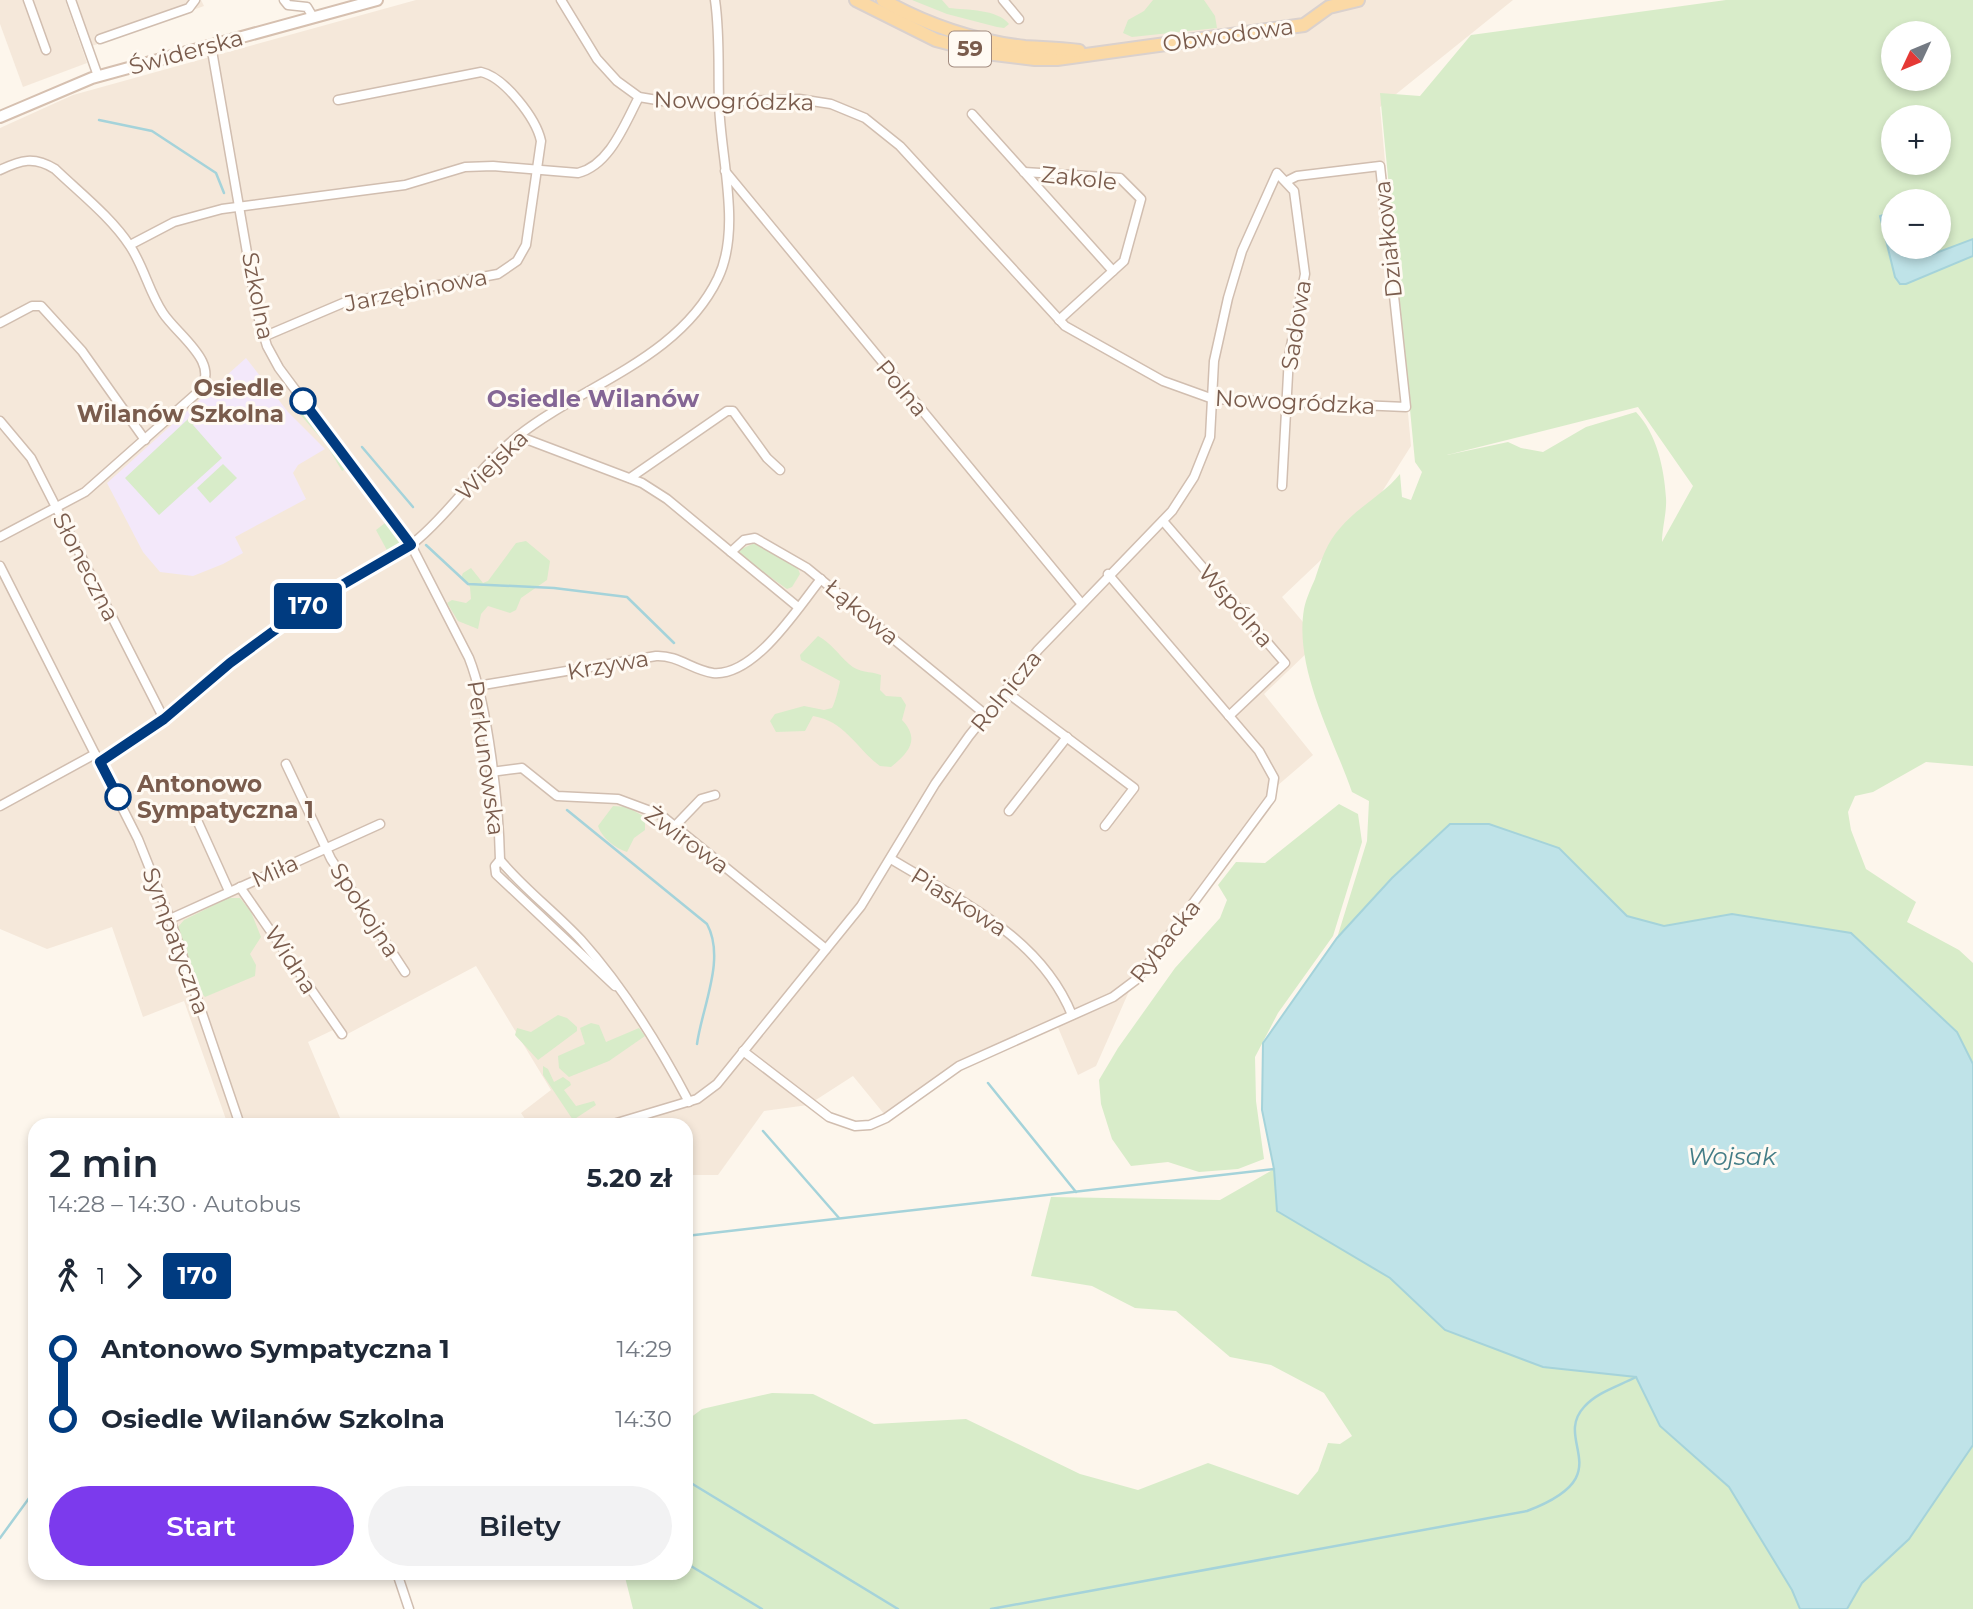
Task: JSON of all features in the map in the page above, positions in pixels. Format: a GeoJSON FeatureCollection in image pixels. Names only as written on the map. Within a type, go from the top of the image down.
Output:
{"type":"FeatureCollection","features":[{"type":"Feature","properties":{"kind":"main road","name":"Obwodowa"},"geometry":{"type":"LineString","coordinates":[[856,0],[909,29],[986,53],[1057,59],[1304,25],[1329,7],[1358,0]]}},
{"type":"Feature","properties":{"kind":"main road","name":"Obwodowa"},"geometry":{"type":"LineString","coordinates":[[883,0],[912,14],[974,36],[1025,47],[1093,52]]}},
{"type":"Feature","properties":{"kind":"street"},"geometry":{"type":"LineString","coordinates":[[28,0],[46,50]]}},
{"type":"Feature","properties":{"kind":"street"},"geometry":{"type":"LineString","coordinates":[[71,0],[98,76]]}},
{"type":"Feature","properties":{"kind":"street"},"geometry":{"type":"LineString","coordinates":[[100,39],[189,8],[195,0]]}},
{"type":"Feature","properties":{"kind":"street"},"geometry":{"type":"LineString","coordinates":[[284,0],[288,5],[307,8],[313,17]]}},
{"type":"Feature","properties":{"kind":"street","name":"Świderska"},"geometry":{"type":"LineString","coordinates":[[0,117],[60,89],[98,76],[377,0]]}},
{"type":"Feature","properties":{"kind":"street"},"geometry":{"type":"LineString","coordinates":[[561,0],[574,26],[597,59],[617,81],[639,97]]}},
{"type":"Feature","properties":{"kind":"street","name":"Wiejska"},"geometry":{"type":"LineString","coordinates":[[0,806],[98,758],[164,719],[230,663],[316,600],[411,545],[518,436],[641,359],[675,334],[698,309],[718,279],[728,246],[715,0]]}},
{"type":"Feature","properties":{"kind":"street"},"geometry":{"type":"LineString","coordinates":[[1003,0],[1019,19]]}},
{"type":"Feature","properties":{"kind":"street","name":"Szkolna"},"geometry":{"type":"LineString","coordinates":[[211,45],[263,337],[279,368],[411,545]]}},
{"type":"Feature","properties":{"kind":"street","name":"Jarzębinowa"},"geometry":{"type":"LineString","coordinates":[[263,337],[343,303],[486,277],[508,269],[520,258],[526,245],[541,147],[538,132],[506,86],[494,75],[481,72],[338,100]]}},
{"type":"Feature","properties":{"kind":"street","name":"Nowogródzka"},"geometry":{"type":"LineString","coordinates":[[130,245],[174,222],[241,205],[395,186],[473,166],[578,173],[594,167],[606,154],[639,97],[658,102],[811,100],[853,111],[875,124],[900,146],[1059,320],[1073,332],[1139,369],[1213,399],[1406,407]]}},
{"type":"Feature","properties":{"kind":"street"},"geometry":{"type":"LineString","coordinates":[[972,114],[1113,271]]}},
{"type":"Feature","properties":{"kind":"street"},"geometry":{"type":"LineString","coordinates":[[0,170],[27,160],[50,166],[120,233],[130,245],[159,306],[206,370],[202,387],[96,484],[57,509],[0,537]]}},
{"type":"Feature","properties":{"kind":"street","name":"Działkowa"},"geometry":{"type":"LineString","coordinates":[[1287,181],[1297,176],[1380,166],[1406,407]]}},
{"type":"Feature","properties":{"kind":"street","name":"Polna"},"geometry":{"type":"LineString","coordinates":[[725,171],[1081,603]]}},
{"type":"Feature","properties":{"kind":"street","name":"Zakole"},"geometry":{"type":"LineString","coordinates":[[1024,172],[1120,178],[1137,192],[1141,205],[1124,261],[1059,320]]}},
{"type":"Feature","properties":{"kind":"street","name":"Rolnicza"},"geometry":{"type":"LineString","coordinates":[[634,1118],[689,1102],[712,1090],[861,906],[935,784],[1005,691],[1081,603],[1163,521],[1202,462],[1210,437],[1217,346],[1236,268],[1277,173],[1287,181]]}},
{"type":"Feature","properties":{"kind":"street","name":"Sadowa"},"geometry":{"type":"LineString","coordinates":[[1282,486],[1289,356],[1305,274],[1296,204],[1287,181]]}},
{"type":"Feature","properties":{"kind":"street"},"geometry":{"type":"LineString","coordinates":[[0,323],[32,306],[41,306],[82,351],[145,440]]}},
{"type":"Feature","properties":{"kind":"street"},"geometry":{"type":"LineString","coordinates":[[630,478],[727,411],[733,411],[767,458],[780,470]]}},
{"type":"Feature","properties":{"kind":"street","name":"Słoneczna"},"geometry":{"type":"LineString","coordinates":[[0,421],[26,450],[164,719]]}},
{"type":"Feature","properties":{"kind":"street","name":"Łąkowa"},"geometry":{"type":"LineString","coordinates":[[518,436],[630,478],[667,499],[798,607]]}},
{"type":"Feature","properties":{"kind":"street","name":"Wspólna"},"geometry":{"type":"LineString","coordinates":[[1163,521],[1285,663],[1229,716]]}},
{"type":"Feature","properties":{"kind":"street","name":"Łąkowa"},"geometry":{"type":"LineString","coordinates":[[731,552],[744,540],[755,538],[821,579],[986,715]]}},
{"type":"Feature","properties":{"kind":"street","name":"Perkunowska"},"geometry":{"type":"LineString","coordinates":[[411,545],[469,658],[477,686],[491,772],[500,860],[495,871],[502,881],[615,986],[649,1031],[689,1102]]}},
{"type":"Feature","properties":{"kind":"street","name":"Sympatyczna"},"geometry":{"type":"LineString","coordinates":[[0,566],[138,839],[170,919],[238,1118]]}},
{"type":"Feature","properties":{"kind":"street","name":"Rybacka"},"geometry":{"type":"LineString","coordinates":[[743,1051],[829,1117],[855,1126],[870,1125],[886,1118],[959,1066],[1128,989],[1137,979],[1271,798],[1274,778],[1270,767],[1229,716],[1108,574]]}},
{"type":"Feature","properties":{"kind":"street","name":"Krzywa"},"geometry":{"type":"LineString","coordinates":[[477,686],[656,656],[676,657],[709,672],[726,672],[761,651],[821,579]]}},
{"type":"Feature","properties":{"kind":"street"},"geometry":{"type":"LineString","coordinates":[[1005,691],[1134,788],[1105,826]]}},
{"type":"Feature","properties":{"kind":"street"},"geometry":{"type":"LineString","coordinates":[[1009,811],[1067,737]]}},
{"type":"Feature","properties":{"kind":"street","name":"Spokojna"},"geometry":{"type":"LineString","coordinates":[[286,764],[325,848],[405,972]]}},
{"type":"Feature","properties":{"kind":"street","name":"Żwirowa"},"geometry":{"type":"LineString","coordinates":[[491,772],[522,768],[557,796],[618,799],[654,811],[826,949]]}},
{"type":"Feature","properties":{"kind":"street"},"geometry":{"type":"LineString","coordinates":[[675,826],[701,799],[715,794]]}},
{"type":"Feature","properties":{"kind":"street"},"geometry":{"type":"LineString","coordinates":[[191,809],[229,891]]}},
{"type":"Feature","properties":{"kind":"street","name":"Miła"},"geometry":{"type":"LineString","coordinates":[[170,919],[380,824]]}},
{"type":"Feature","properties":{"kind":"street","name":"Piaskowa"},"geometry":{"type":"LineString","coordinates":[[891,859],[999,924],[1050,974],[1072,1015]]}},
{"type":"Feature","properties":{"kind":"street","name":"Widna"},"geometry":{"type":"LineString","coordinates":[[240,887],[342,1034]]}},
{"type":"Feature","properties":{"kind":"street"},"geometry":{"type":"LineString","coordinates":[[399,1580],[409,1609]]}},
{"type":"Feature","properties":{"kind":"shaded area"},"geometry":{"type":"Polygon","coordinates":[[[0,0],[65,0],[87,63],[23,87],[0,24],[0,0]]]}},
{"type":"Feature","properties":{"kind":"shaded area"},"geometry":{"type":"Polygon","coordinates":[[[75,0],[201,0],[204,6],[92,46],[75,0]]]}},
{"type":"Feature","properties":{"kind":"shaded area"},"geometry":{"type":"Polygon","coordinates":[[[416,0],[1513,0],[1380,107],[1411,446],[1366,517],[1282,597],[1308,628],[1310,650],[1264,694],[1313,755],[1270,792],[1134,980],[1096,1066],[1078,1075],[1057,1025],[960,1068],[889,1120],[853,1076],[808,1105],[764,1111],[718,1175],[693,1175],[693,1118],[524,1118],[521,1113],[551,1090],[476,966],[338,1039],[333,1030],[308,1042],[340,1118],[226,1118],[184,1001],[143,1017],[112,927],[47,949],[0,929],[0,128],[73,95],[416,0]]]}},
{"type":"Feature","properties":{"kind":"shaded area"},"geometry":{"type":"Polygon","coordinates":[[[246,358],[288,412],[325,449],[298,465],[293,473],[306,499],[235,537],[243,553],[223,564],[193,576],[160,572],[143,552],[107,483],[246,358]]]}},
{"type":"Feature","properties":{"kind":"green space"},"geometry":{"type":"Polygon","coordinates":[[[912,0],[942,0],[949,8],[997,15],[1009,24],[1004,28],[997,27],[947,14],[912,0]]]}},
{"type":"Feature","properties":{"kind":"green space"},"geometry":{"type":"Polygon","coordinates":[[[1153,0],[1204,0],[1215,16],[1217,28],[1132,37],[1123,33],[1128,20],[1144,11],[1153,0]]]}},
{"type":"Feature","properties":{"kind":"green space"},"geometry":{"type":"Polygon","coordinates":[[[1726,0],[1973,0],[1973,766],[1926,762],[1873,792],[1855,796],[1848,812],[1851,830],[1866,869],[1916,902],[1907,922],[1959,950],[1973,963],[1973,1064],[1957,1032],[1919,998],[1732,914],[1664,926],[1627,916],[1559,848],[1392,878],[1337,938],[1367,841],[1369,801],[1352,792],[1317,702],[1305,655],[1302,632],[1304,609],[1325,552],[1341,527],[1400,474],[1402,497],[1411,500],[1422,472],[1415,462],[1380,93],[1420,96],[1471,35],[1726,0]],[[1638,407],[1447,455],[1508,442],[1521,448],[1543,452],[1586,427],[1636,412],[1649,430],[1661,463],[1666,503],[1662,542],[1693,486],[1638,407]]]}},
{"type":"Feature","properties":{"kind":"green space"},"geometry":{"type":"Polygon","coordinates":[[[202,406],[207,411],[193,425],[222,458],[159,515],[125,478],[202,406]]]}},
{"type":"Feature","properties":{"kind":"green space"},"geometry":{"type":"Polygon","coordinates":[[[299,408],[313,421],[347,468],[342,471],[326,444],[298,412],[299,408]]]}},
{"type":"Feature","properties":{"kind":"green space"},"geometry":{"type":"Polygon","coordinates":[[[223,464],[237,478],[210,503],[197,488],[223,464]]]}},
{"type":"Feature","properties":{"kind":"green space"},"geometry":{"type":"Polygon","coordinates":[[[389,523],[401,542],[398,550],[389,554],[376,530],[389,523]]]}},
{"type":"Feature","properties":{"kind":"green space"},"geometry":{"type":"Polygon","coordinates":[[[526,541],[550,561],[547,580],[521,598],[516,610],[510,613],[488,606],[481,614],[478,629],[458,621],[447,603],[452,600],[466,603],[471,599],[470,587],[461,578],[463,573],[471,568],[483,583],[488,581],[516,543],[526,541]]]}},
{"type":"Feature","properties":{"kind":"green space"},"geometry":{"type":"Polygon","coordinates":[[[757,542],[797,566],[800,574],[792,587],[787,589],[739,555],[739,550],[757,542]]]}},
{"type":"Feature","properties":{"kind":"green space"},"geometry":{"type":"Polygon","coordinates":[[[818,636],[853,667],[881,675],[880,690],[886,696],[901,697],[906,705],[902,720],[911,734],[910,746],[903,757],[891,767],[880,766],[842,730],[824,719],[813,716],[805,731],[776,732],[770,721],[775,714],[804,706],[824,710],[833,706],[840,681],[801,660],[800,655],[818,636]]]}},
{"type":"Feature","properties":{"kind":"green space"},"geometry":{"type":"Polygon","coordinates":[[[1339,804],[1358,814],[1362,842],[1333,936],[1278,1013],[1255,1057],[1256,1101],[1264,1159],[1238,1169],[1199,1172],[1168,1162],[1131,1166],[1112,1139],[1101,1104],[1099,1080],[1118,1048],[1175,968],[1220,918],[1227,900],[1218,885],[1236,862],[1265,863],[1339,804]]]}},
{"type":"Feature","properties":{"kind":"green space"},"geometry":{"type":"Polygon","coordinates":[[[613,806],[627,807],[645,817],[645,830],[634,838],[627,852],[610,842],[598,826],[613,806]]]}},
{"type":"Feature","properties":{"kind":"green space"},"geometry":{"type":"Polygon","coordinates":[[[228,898],[240,898],[251,912],[261,937],[250,954],[256,965],[255,976],[205,997],[198,989],[178,927],[184,920],[228,898]]]}},
{"type":"Feature","properties":{"kind":"green space"},"geometry":{"type":"Polygon","coordinates":[[[558,1015],[567,1018],[577,1027],[577,1031],[538,1060],[515,1035],[517,1028],[531,1032],[558,1015]]]}},
{"type":"Feature","properties":{"kind":"green space"},"geometry":{"type":"Polygon","coordinates":[[[591,1023],[599,1025],[606,1042],[639,1028],[645,1036],[609,1061],[569,1077],[559,1068],[558,1056],[585,1044],[580,1028],[591,1023]]]}},
{"type":"Feature","properties":{"kind":"green space"},"geometry":{"type":"Polygon","coordinates":[[[543,1066],[548,1069],[554,1082],[563,1077],[570,1082],[571,1085],[564,1090],[576,1106],[594,1101],[596,1105],[572,1118],[543,1075],[543,1066]]]}},
{"type":"Feature","properties":{"kind":"green space"},"geometry":{"type":"Polygon","coordinates":[[[1274,1169],[1277,1211],[1390,1278],[1445,1330],[1543,1367],[1636,1377],[1660,1426],[1729,1487],[1792,1590],[1800,1609],[633,1609],[626,1580],[693,1580],[693,1416],[702,1409],[772,1393],[813,1394],[874,1424],[966,1419],[1080,1474],[1138,1490],[1208,1463],[1298,1495],[1318,1471],[1328,1443],[1340,1444],[1352,1436],[1324,1393],[1271,1365],[1230,1357],[1176,1311],[1135,1308],[1092,1286],[1031,1276],[1051,1197],[1220,1200],[1274,1169]]]}},
{"type":"Feature","properties":{"kind":"green space"},"geometry":{"type":"Polygon","coordinates":[[[1973,1445],[1973,1609],[1847,1609],[1862,1583],[1909,1539],[1973,1445]]]}},
{"type":"Feature","properties":{"kind":"water"},"geometry":{"type":"Polygon","coordinates":[[[1973,239],[1973,256],[1906,284],[1900,284],[1895,277],[1891,259],[1951,259],[1951,247],[1973,239]]]}},
{"type":"Feature","properties":{"kind":"water","name":"Wojsak"},"geometry":{"type":"Polygon","coordinates":[[[1450,824],[1489,824],[1559,848],[1627,916],[1664,926],[1732,914],[1851,933],[1957,1032],[1973,1064],[1973,1445],[1909,1539],[1862,1583],[1847,1609],[1800,1609],[1792,1590],[1729,1487],[1660,1426],[1636,1377],[1543,1367],[1445,1330],[1390,1278],[1277,1211],[1274,1169],[1262,1110],[1263,1043],[1337,938],[1392,878],[1450,824]]]}},
{"type":"Feature","properties":{"kind":"waterway"},"geometry":{"type":"LineString","coordinates":[[99,120],[152,131],[216,173],[224,193]]}},
{"type":"Feature","properties":{"kind":"waterway"},"geometry":{"type":"LineString","coordinates":[[362,447],[413,507]]}},
{"type":"Feature","properties":{"kind":"waterway"},"geometry":{"type":"LineString","coordinates":[[426,545],[468,584],[554,588],[627,597],[674,643]]}},
{"type":"Feature","properties":{"kind":"waterway"},"geometry":{"type":"LineString","coordinates":[[567,810],[707,924],[712,938],[714,968],[697,1044]]}},
{"type":"Feature","properties":{"kind":"waterway"},"geometry":{"type":"LineString","coordinates":[[988,1083],[1076,1192]]}},
{"type":"Feature","properties":{"kind":"waterway"},"geometry":{"type":"LineString","coordinates":[[763,1131],[839,1218]]}},
{"type":"Feature","properties":{"kind":"waterway"},"geometry":{"type":"LineString","coordinates":[[693,1235],[1274,1169]]}},
{"type":"Feature","properties":{"kind":"waterway"},"geometry":{"type":"LineString","coordinates":[[991,1609],[1527,1511],[1555,1498],[1571,1484],[1578,1472],[1576,1420],[1584,1407],[1602,1393],[1636,1377]]}},
{"type":"Feature","properties":{"kind":"waterway"},"geometry":{"type":"LineString","coordinates":[[693,1484],[898,1609]]}},
{"type":"Feature","properties":{"kind":"waterway"},"geometry":{"type":"LineString","coordinates":[[0,1538],[28,1500]]}},
{"type":"Feature","properties":{"kind":"waterway"},"geometry":{"type":"LineString","coordinates":[[693,1567],[762,1609]]}},
{"type":"Feature","properties":{"kind":"bus line","name":"170"},"geometry":{"type":"LineString","coordinates":[[118,797],[100,762],[164,719],[230,663],[316,600],[411,545],[303,401]]}},
{"type":"Feature","properties":{"kind":"place","name":"Osiedle Wilanów Szkolna"},"geometry":{"type":"Point","coordinates":[303,401]}},
{"type":"Feature","properties":{"kind":"place","name":"Antonowo Sympatyczna 1"},"geometry":{"type":"Point","coordinates":[118,797]}},
{"type":"Feature","properties":{"kind":"district","name":"Osiedle Wilanów"},"geometry":{"type":"Point","coordinates":[593,399]}}]}
